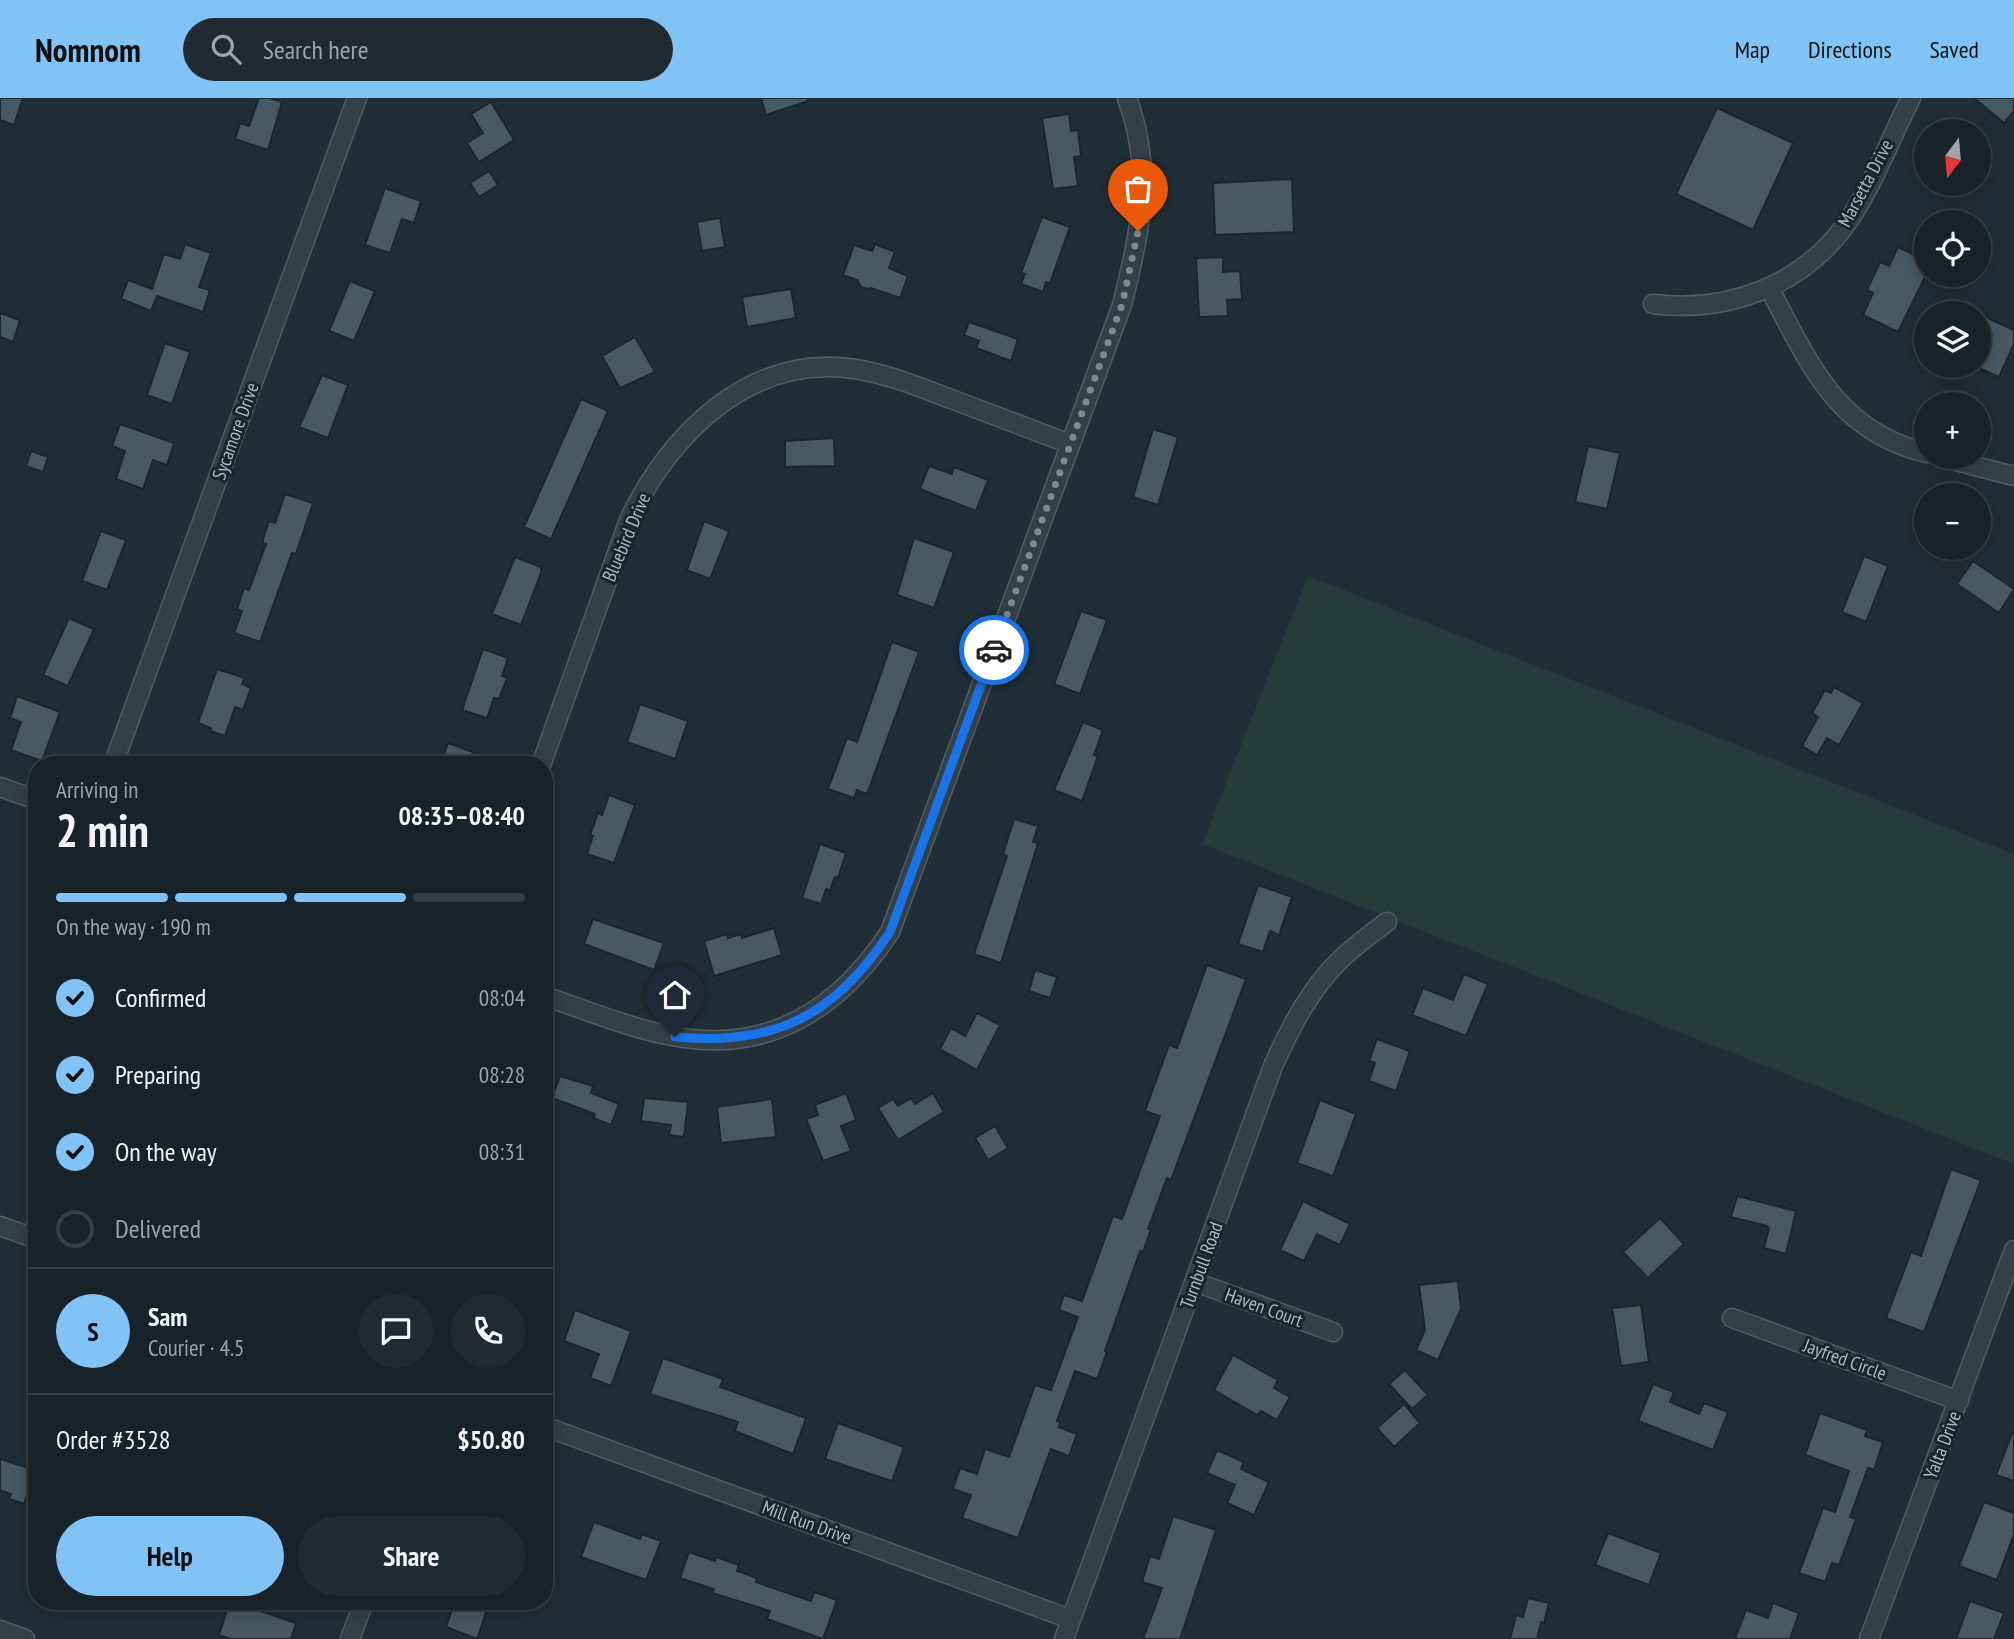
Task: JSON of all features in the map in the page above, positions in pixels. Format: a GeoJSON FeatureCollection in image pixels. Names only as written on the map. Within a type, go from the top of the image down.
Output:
{"type":"FeatureCollection","features":[{"type":"Feature","properties":{"kind":"street","name":"Sycamore Drive"},"geometry":{"type":"LineString","coordinates":[[116,756],[357,98]]}},
{"type":"Feature","properties":{"kind":"street"},"geometry":{"type":"LineString","coordinates":[[553,999],[648,1031],[675,1037],[704,1040],[764,1033],[793,1024],[847,986],[872,959],[890,932],[1122,305],[1134,257],[1144,178],[1139,141],[1127,98]]}},
{"type":"Feature","properties":{"kind":"street","name":"Marsetta Drive"},"geometry":{"type":"LineString","coordinates":[[1653,304],[1685,306],[1743,298],[1769,288],[1809,263],[1844,226],[1911,98]]}},
{"type":"Feature","properties":{"kind":"street"},"geometry":{"type":"LineString","coordinates":[[1769,288],[1818,377],[1846,411],[1887,441],[1914,449]]}},
{"type":"Feature","properties":{"kind":"street","name":"Bluebird Drive"},"geometry":{"type":"LineString","coordinates":[[544,756],[629,520],[640,497],[656,472],[696,423],[737,392],[790,371],[822,366],[853,369],[898,379],[1070,444]]}},
{"type":"Feature","properties":{"kind":"street"},"geometry":{"type":"LineString","coordinates":[[1991,469],[2014,476]]}},
{"type":"Feature","properties":{"kind":"street"},"geometry":{"type":"LineString","coordinates":[[0,787],[28,797]]}},
{"type":"Feature","properties":{"kind":"street","name":"Turnbull Road"},"geometry":{"type":"LineString","coordinates":[[1064,1639],[1285,1038],[1303,1007],[1334,966],[1387,922]]}},
{"type":"Feature","properties":{"kind":"street"},"geometry":{"type":"LineString","coordinates":[[0,1226],[28,1236]]}},
{"type":"Feature","properties":{"kind":"street","name":"Yalta Drive"},"geometry":{"type":"LineString","coordinates":[[1868,1639],[2014,1251]]}},
{"type":"Feature","properties":{"kind":"street","name":"Haven Court"},"geometry":{"type":"LineString","coordinates":[[1195,1282],[1333,1332]]}},
{"type":"Feature","properties":{"kind":"street","name":"Jayfred Circle"},"geometry":{"type":"LineString","coordinates":[[1732,1318],[1959,1401]]}},
{"type":"Feature","properties":{"kind":"street","name":"Mill Run Drive"},"geometry":{"type":"LineString","coordinates":[[553,1429],[1070,1619]]}},
{"type":"Feature","properties":{"kind":"street"},"geometry":{"type":"LineString","coordinates":[[350,1639],[361,1610]]}},
{"type":"Feature","properties":{"kind":"street"},"geometry":{"type":"LineString","coordinates":[[0,1630],[25,1639]]}},
{"type":"Feature","properties":{"kind":"green space"},"geometry":{"type":"Polygon","coordinates":[[[1308,576],[2014,854],[2014,1164],[1202,844],[1308,576]]]}},
{"type":"Feature","properties":{"kind":"building"},"geometry":{"type":"Polygon","coordinates":[[[0,98],[23,98],[14,125],[0,120],[0,98]]]}},
{"type":"Feature","properties":{"kind":"building"},"geometry":{"type":"Polygon","coordinates":[[[259,98],[282,102],[268,150],[235,139],[240,123],[249,126],[259,98]]]}},
{"type":"Feature","properties":{"kind":"building"},"geometry":{"type":"Polygon","coordinates":[[[761,98],[808,98],[808,101],[766,115],[761,98]]]}},
{"type":"Feature","properties":{"kind":"building"},"geometry":{"type":"Polygon","coordinates":[[[1974,98],[2014,98],[2014,111],[2004,123],[1974,98]]]}},
{"type":"Feature","properties":{"kind":"building"},"geometry":{"type":"Polygon","coordinates":[[[491,102],[514,140],[479,162],[467,143],[483,133],[471,114],[491,102]]]}},
{"type":"Feature","properties":{"kind":"building"},"geometry":{"type":"Polygon","coordinates":[[[1717,108],[1793,143],[1753,230],[1676,194],[1717,108]]]}},
{"type":"Feature","properties":{"kind":"building"},"geometry":{"type":"Polygon","coordinates":[[[1069,114],[1071,131],[1078,130],[1081,156],[1074,157],[1078,186],[1053,189],[1042,118],[1069,114]]]}},
{"type":"Feature","properties":{"kind":"building"},"geometry":{"type":"Polygon","coordinates":[[[489,171],[498,185],[479,197],[470,183],[489,171]]]}},
{"type":"Feature","properties":{"kind":"building"},"geometry":{"type":"Polygon","coordinates":[[[1292,179],[1294,232],[1215,235],[1213,183],[1292,179]]]}},
{"type":"Feature","properties":{"kind":"building"},"geometry":{"type":"Polygon","coordinates":[[[385,188],[421,201],[414,223],[402,219],[390,253],[365,245],[385,188]]]}},
{"type":"Feature","properties":{"kind":"building"},"geometry":{"type":"Polygon","coordinates":[[[1042,217],[1070,227],[1050,283],[1046,282],[1043,292],[1021,284],[1025,274],[1021,273],[1042,217]]]}},
{"type":"Feature","properties":{"kind":"building"},"geometry":{"type":"Polygon","coordinates":[[[720,218],[725,247],[702,251],[697,222],[720,218]]]}},
{"type":"Feature","properties":{"kind":"building"},"geometry":{"type":"Polygon","coordinates":[[[185,244],[211,253],[199,287],[210,290],[203,312],[157,296],[151,311],[121,299],[128,280],[152,289],[164,254],[180,259],[185,244]]]}},
{"type":"Feature","properties":{"kind":"building"},"geometry":{"type":"Polygon","coordinates":[[[875,244],[895,252],[889,268],[908,276],[900,298],[861,287],[857,280],[843,275],[854,245],[872,251],[875,244]]]}},
{"type":"Feature","properties":{"kind":"building"},"geometry":{"type":"Polygon","coordinates":[[[1898,247],[1914,255],[1914,287],[1920,287],[1898,332],[1863,315],[1873,293],[1867,290],[1880,262],[1889,266],[1898,247]]]}},
{"type":"Feature","properties":{"kind":"building"},"geometry":{"type":"Polygon","coordinates":[[[1223,257],[1223,272],[1240,271],[1242,299],[1227,300],[1228,316],[1199,317],[1196,258],[1223,257]]]}},
{"type":"Feature","properties":{"kind":"building"},"geometry":{"type":"Polygon","coordinates":[[[350,281],[375,291],[354,341],[329,331],[350,281]]]}},
{"type":"Feature","properties":{"kind":"building"},"geometry":{"type":"Polygon","coordinates":[[[791,289],[796,318],[747,327],[742,297],[791,289]]]}},
{"type":"Feature","properties":{"kind":"building"},"geometry":{"type":"Polygon","coordinates":[[[0,313],[20,320],[13,342],[0,337],[0,313]]]}},
{"type":"Feature","properties":{"kind":"building"},"geometry":{"type":"Polygon","coordinates":[[[1991,319],[2014,330],[2014,344],[1999,377],[1991,373],[1991,319]]]}},
{"type":"Feature","properties":{"kind":"building"},"geometry":{"type":"Polygon","coordinates":[[[969,322],[1018,339],[1011,361],[976,348],[979,341],[964,335],[969,322]]]}},
{"type":"Feature","properties":{"kind":"building"},"geometry":{"type":"Polygon","coordinates":[[[635,337],[655,372],[620,388],[602,356],[635,337]]]}},
{"type":"Feature","properties":{"kind":"building"},"geometry":{"type":"Polygon","coordinates":[[[165,343],[190,352],[172,404],[147,395],[165,343]]]}},
{"type":"Feature","properties":{"kind":"building"},"geometry":{"type":"Polygon","coordinates":[[[322,375],[348,385],[328,438],[299,427],[322,375]]]}},
{"type":"Feature","properties":{"kind":"building"},"geometry":{"type":"Polygon","coordinates":[[[581,399],[608,411],[551,539],[524,527],[581,399]]]}},
{"type":"Feature","properties":{"kind":"building"},"geometry":{"type":"Polygon","coordinates":[[[120,424],[174,443],[167,465],[153,460],[143,489],[116,479],[125,451],[112,446],[120,424]]]}},
{"type":"Feature","properties":{"kind":"building"},"geometry":{"type":"Polygon","coordinates":[[[1153,429],[1178,437],[1158,505],[1133,497],[1153,429]]]}},
{"type":"Feature","properties":{"kind":"building"},"geometry":{"type":"Polygon","coordinates":[[[834,438],[835,466],[785,467],[785,441],[834,438]]]}},
{"type":"Feature","properties":{"kind":"building"},"geometry":{"type":"Polygon","coordinates":[[[1588,446],[1620,453],[1607,509],[1575,502],[1588,446]]]}},
{"type":"Feature","properties":{"kind":"building"},"geometry":{"type":"Polygon","coordinates":[[[31,451],[48,457],[43,472],[26,466],[31,451]]]}},
{"type":"Feature","properties":{"kind":"building"},"geometry":{"type":"Polygon","coordinates":[[[929,466],[952,474],[954,467],[988,480],[976,511],[920,489],[929,466]]]}},
{"type":"Feature","properties":{"kind":"building"},"geometry":{"type":"Polygon","coordinates":[[[285,494],[313,503],[296,554],[292,553],[260,642],[234,633],[242,611],[237,609],[244,588],[249,590],[266,544],[262,542],[269,521],[275,523],[285,494]]]}},
{"type":"Feature","properties":{"kind":"building"},"geometry":{"type":"Polygon","coordinates":[[[704,521],[729,531],[710,579],[687,570],[704,521]]]}},
{"type":"Feature","properties":{"kind":"building"},"geometry":{"type":"Polygon","coordinates":[[[101,531],[126,540],[107,590],[82,581],[101,531]]]}},
{"type":"Feature","properties":{"kind":"building"},"geometry":{"type":"Polygon","coordinates":[[[914,538],[954,552],[934,608],[897,595],[914,538]]]}},
{"type":"Feature","properties":{"kind":"building"},"geometry":{"type":"Polygon","coordinates":[[[1864,556],[1888,566],[1866,622],[1842,612],[1864,556]]]}},
{"type":"Feature","properties":{"kind":"building"},"geometry":{"type":"Polygon","coordinates":[[[515,557],[541,567],[521,625],[492,614],[515,557]]]}},
{"type":"Feature","properties":{"kind":"building"},"geometry":{"type":"Polygon","coordinates":[[[1973,561],[2014,589],[1999,613],[1957,584],[1973,561]]]}},
{"type":"Feature","properties":{"kind":"building"},"geometry":{"type":"Polygon","coordinates":[[[1081,611],[1107,620],[1080,694],[1054,684],[1081,611]]]}},
{"type":"Feature","properties":{"kind":"building"},"geometry":{"type":"Polygon","coordinates":[[[69,618],[94,629],[68,686],[43,675],[69,618]]]}},
{"type":"Feature","properties":{"kind":"building"},"geometry":{"type":"Polygon","coordinates":[[[892,642],[919,652],[867,794],[857,790],[854,798],[828,789],[847,738],[857,742],[892,642]]]}},
{"type":"Feature","properties":{"kind":"building"},"geometry":{"type":"Polygon","coordinates":[[[483,649],[508,658],[502,676],[507,678],[499,699],[494,698],[487,718],[462,710],[483,649]]]}},
{"type":"Feature","properties":{"kind":"building"},"geometry":{"type":"Polygon","coordinates":[[[217,669],[245,678],[242,684],[251,688],[243,710],[235,707],[225,736],[198,723],[217,669]]]}},
{"type":"Feature","properties":{"kind":"building"},"geometry":{"type":"Polygon","coordinates":[[[1834,687],[1863,703],[1839,745],[1827,738],[1817,755],[1802,746],[1818,717],[1812,713],[1825,690],[1831,693],[1834,687]]]}},
{"type":"Feature","properties":{"kind":"building"},"geometry":{"type":"Polygon","coordinates":[[[17,696],[60,712],[44,756],[28,756],[11,750],[21,722],[10,718],[17,696]]]}},
{"type":"Feature","properties":{"kind":"building"},"geometry":{"type":"Polygon","coordinates":[[[640,704],[688,721],[675,759],[627,742],[640,704]]]}},
{"type":"Feature","properties":{"kind":"building"},"geometry":{"type":"Polygon","coordinates":[[[1083,722],[1103,730],[1094,755],[1098,756],[1082,801],[1054,790],[1083,722]]]}},
{"type":"Feature","properties":{"kind":"building"},"geometry":{"type":"Polygon","coordinates":[[[448,743],[473,752],[471,756],[443,756],[448,743]]]}},
{"type":"Feature","properties":{"kind":"building"},"geometry":{"type":"Polygon","coordinates":[[[609,795],[635,805],[614,863],[587,854],[598,813],[602,815],[609,795]]]}},
{"type":"Feature","properties":{"kind":"building"},"geometry":{"type":"Polygon","coordinates":[[[1014,819],[1038,826],[1033,842],[1038,843],[1001,963],[974,954],[1007,856],[1003,854],[1014,819]]]}},
{"type":"Feature","properties":{"kind":"building"},"geometry":{"type":"Polygon","coordinates":[[[820,844],[846,853],[838,878],[835,877],[830,890],[826,889],[821,904],[802,898],[820,844]]]}},
{"type":"Feature","properties":{"kind":"building"},"geometry":{"type":"Polygon","coordinates":[[[1258,885],[1292,897],[1279,935],[1270,931],[1263,952],[1238,944],[1258,885]]]}},
{"type":"Feature","properties":{"kind":"building"},"geometry":{"type":"Polygon","coordinates":[[[593,919],[664,943],[654,970],[584,944],[593,919]]]}},
{"type":"Feature","properties":{"kind":"building"},"geometry":{"type":"Polygon","coordinates":[[[774,928],[782,955],[714,976],[704,941],[727,934],[728,938],[741,934],[742,938],[774,928]]]}},
{"type":"Feature","properties":{"kind":"building"},"geometry":{"type":"Polygon","coordinates":[[[1207,965],[1246,979],[1171,1180],[1167,1178],[1148,1229],[1151,1229],[1143,1252],[1140,1251],[1097,1379],[1075,1371],[1057,1421],[1060,1422],[1059,1427],[1077,1434],[1069,1456],[1051,1449],[1018,1538],[962,1518],[971,1495],[953,1489],[960,1468],[977,1474],[985,1449],[1009,1457],[1035,1385],[1051,1390],[1078,1317],[1059,1310],[1064,1295],[1082,1301],[1113,1216],[1122,1219],[1160,1116],[1145,1111],[1169,1045],[1177,1048],[1207,965]]]}},
{"type":"Feature","properties":{"kind":"building"},"geometry":{"type":"Polygon","coordinates":[[[1035,970],[1057,977],[1050,998],[1029,991],[1035,970]]]}},
{"type":"Feature","properties":{"kind":"building"},"geometry":{"type":"Polygon","coordinates":[[[1464,974],[1488,984],[1466,1036],[1412,1015],[1423,988],[1453,1000],[1464,974]]]}},
{"type":"Feature","properties":{"kind":"building"},"geometry":{"type":"Polygon","coordinates":[[[977,1013],[1000,1025],[977,1070],[940,1049],[951,1028],[965,1036],[977,1013]]]}},
{"type":"Feature","properties":{"kind":"building"},"geometry":{"type":"Polygon","coordinates":[[[1377,1039],[1410,1051],[1396,1091],[1369,1081],[1375,1063],[1369,1061],[1377,1039]]]}},
{"type":"Feature","properties":{"kind":"building"},"geometry":{"type":"Polygon","coordinates":[[[560,1076],[593,1086],[591,1093],[619,1104],[611,1125],[593,1118],[595,1114],[553,1098],[560,1076]]]}},
{"type":"Feature","properties":{"kind":"building"},"geometry":{"type":"Polygon","coordinates":[[[846,1093],[856,1120],[841,1126],[851,1151],[823,1161],[806,1119],[818,1115],[815,1105],[846,1093]]]}},
{"type":"Feature","properties":{"kind":"building"},"geometry":{"type":"Polygon","coordinates":[[[933,1093],[944,1112],[898,1140],[878,1108],[893,1099],[898,1106],[911,1098],[915,1104],[933,1093]]]}},
{"type":"Feature","properties":{"kind":"building"},"geometry":{"type":"Polygon","coordinates":[[[644,1098],[688,1102],[684,1137],[669,1135],[671,1125],[641,1121],[644,1098]]]}},
{"type":"Feature","properties":{"kind":"building"},"geometry":{"type":"Polygon","coordinates":[[[772,1099],[776,1137],[721,1143],[717,1107],[772,1099]]]}},
{"type":"Feature","properties":{"kind":"building"},"geometry":{"type":"Polygon","coordinates":[[[1320,1100],[1356,1114],[1333,1176],[1297,1163],[1320,1100]]]}},
{"type":"Feature","properties":{"kind":"building"},"geometry":{"type":"Polygon","coordinates":[[[995,1126],[1008,1148],[988,1160],[975,1138],[995,1126]]]}},
{"type":"Feature","properties":{"kind":"building"},"geometry":{"type":"Polygon","coordinates":[[[1951,1169],[1981,1180],[1924,1332],[1886,1318],[1911,1252],[1921,1256],[1951,1169]]]}},
{"type":"Feature","properties":{"kind":"building"},"geometry":{"type":"Polygon","coordinates":[[[1737,1196],[1796,1211],[1786,1254],[1764,1248],[1769,1228],[1767,1226],[1731,1217],[1737,1196]]]}},
{"type":"Feature","properties":{"kind":"building"},"geometry":{"type":"Polygon","coordinates":[[[1303,1201],[1350,1224],[1340,1245],[1317,1234],[1304,1261],[1280,1250],[1303,1201]]]}},
{"type":"Feature","properties":{"kind":"building"},"geometry":{"type":"Polygon","coordinates":[[[1660,1218],[1684,1244],[1648,1278],[1623,1252],[1660,1218]]]}},
{"type":"Feature","properties":{"kind":"building"},"geometry":{"type":"Polygon","coordinates":[[[1458,1281],[1461,1309],[1438,1360],[1416,1350],[1425,1330],[1419,1285],[1458,1281]]]}},
{"type":"Feature","properties":{"kind":"building"},"geometry":{"type":"Polygon","coordinates":[[[1641,1305],[1649,1362],[1621,1366],[1612,1308],[1641,1305]]]}},
{"type":"Feature","properties":{"kind":"building"},"geometry":{"type":"Polygon","coordinates":[[[575,1310],[631,1331],[611,1386],[590,1378],[599,1354],[564,1341],[575,1310]]]}},
{"type":"Feature","properties":{"kind":"building"},"geometry":{"type":"Polygon","coordinates":[[[1233,1355],[1278,1380],[1274,1388],[1290,1397],[1277,1420],[1261,1411],[1257,1415],[1214,1390],[1233,1355]]]}},
{"type":"Feature","properties":{"kind":"building"},"geometry":{"type":"Polygon","coordinates":[[[663,1358],[723,1379],[720,1387],[806,1418],[793,1454],[735,1431],[738,1422],[650,1394],[663,1358]]]}},
{"type":"Feature","properties":{"kind":"building"},"geometry":{"type":"Polygon","coordinates":[[[1405,1370],[1428,1395],[1412,1409],[1389,1384],[1405,1370]]]}},
{"type":"Feature","properties":{"kind":"building"},"geometry":{"type":"Polygon","coordinates":[[[1653,1384],[1674,1392],[1670,1402],[1699,1414],[1704,1403],[1728,1412],[1713,1450],[1638,1421],[1653,1384]]]}},
{"type":"Feature","properties":{"kind":"building"},"geometry":{"type":"Polygon","coordinates":[[[1404,1404],[1420,1423],[1394,1447],[1377,1428],[1404,1404]]]}},
{"type":"Feature","properties":{"kind":"building"},"geometry":{"type":"Polygon","coordinates":[[[1820,1413],[1867,1430],[1865,1436],[1883,1442],[1874,1470],[1868,1468],[1850,1517],[1856,1519],[1839,1565],[1832,1563],[1825,1582],[1799,1573],[1823,1508],[1835,1512],[1849,1471],[1805,1455],[1820,1413]]]}},
{"type":"Feature","properties":{"kind":"building"},"geometry":{"type":"Polygon","coordinates":[[[838,1423],[904,1447],[892,1481],[825,1459],[838,1423]]]}},
{"type":"Feature","properties":{"kind":"building"},"geometry":{"type":"Polygon","coordinates":[[[2014,1431],[2014,1481],[1996,1475],[2014,1431]]]}},
{"type":"Feature","properties":{"kind":"building"},"geometry":{"type":"Polygon","coordinates":[[[1217,1450],[1244,1462],[1241,1469],[1269,1482],[1254,1515],[1227,1503],[1235,1485],[1207,1473],[1217,1450]]]}},
{"type":"Feature","properties":{"kind":"building"},"geometry":{"type":"Polygon","coordinates":[[[0,1459],[28,1468],[28,1492],[24,1504],[9,1499],[11,1494],[0,1490],[0,1459]]]}},
{"type":"Feature","properties":{"kind":"building"},"geometry":{"type":"Polygon","coordinates":[[[1984,1502],[2014,1513],[2014,1534],[1997,1580],[1959,1566],[1984,1502]]]}},
{"type":"Feature","properties":{"kind":"building"},"geometry":{"type":"Polygon","coordinates":[[[1173,1516],[1216,1530],[1180,1639],[1143,1639],[1162,1588],[1142,1582],[1150,1556],[1159,1559],[1173,1516]]]}},
{"type":"Feature","properties":{"kind":"building"},"geometry":{"type":"Polygon","coordinates":[[[594,1522],[640,1539],[642,1534],[661,1541],[646,1580],[581,1557],[594,1522]]]}},
{"type":"Feature","properties":{"kind":"building"},"geometry":{"type":"Polygon","coordinates":[[[1608,1533],[1661,1553],[1649,1585],[1595,1565],[1608,1533]]]}},
{"type":"Feature","properties":{"kind":"building"},"geometry":{"type":"Polygon","coordinates":[[[689,1552],[715,1561],[716,1557],[739,1565],[737,1571],[757,1578],[756,1582],[811,1601],[814,1592],[837,1600],[823,1639],[767,1619],[770,1611],[712,1593],[714,1589],[680,1578],[689,1552]]]}},
{"type":"Feature","properties":{"kind":"building"},"geometry":{"type":"Polygon","coordinates":[[[1528,1598],[1549,1603],[1537,1639],[1510,1639],[1516,1615],[1523,1617],[1528,1598]]]}},
{"type":"Feature","properties":{"kind":"building"},"geometry":{"type":"Polygon","coordinates":[[[1970,1601],[2004,1613],[1994,1639],[1956,1639],[1970,1601]]]}},
{"type":"Feature","properties":{"kind":"building"},"geometry":{"type":"Polygon","coordinates":[[[1773,1603],[1799,1613],[1790,1639],[1735,1639],[1746,1610],[1768,1618],[1773,1603]]]}},
{"type":"Feature","properties":{"kind":"building"},"geometry":{"type":"Polygon","coordinates":[[[227,1610],[257,1610],[296,1623],[291,1639],[231,1639],[219,1635],[227,1610]]]}},
{"type":"Feature","properties":{"kind":"building"},"geometry":{"type":"Polygon","coordinates":[[[452,1610],[487,1610],[477,1639],[446,1627],[452,1610]]]}},
{"type":"Feature","properties":{"kind":"way so far"},"geometry":{"type":"LineString","coordinates":[[994,650],[1122,305],[1138,231]]}},
{"type":"Feature","properties":{"kind":"route"},"geometry":{"type":"LineString","coordinates":[[675,1037],[704,1040],[735,1038],[793,1024],[847,986],[872,959],[890,932],[994,650]]}}]}
